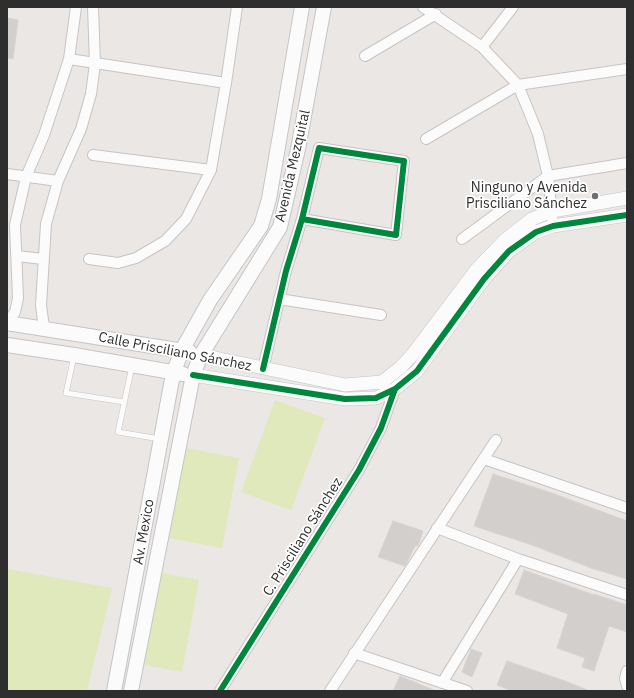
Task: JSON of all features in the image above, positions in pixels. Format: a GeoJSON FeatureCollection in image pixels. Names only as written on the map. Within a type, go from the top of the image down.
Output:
{"type":"FeatureCollection","features":[{"type":"Feature","properties":{"kind":"main road","name":"Avenida Mezquital"},"geometry":{"type":"LineString","coordinates":[[173,374],[182,350],[210,300],[261,226],[269,198],[302,7]]}},
{"type":"Feature","properties":{"kind":"main road","name":"Avenida Mezquital"},"geometry":{"type":"LineString","coordinates":[[193,376],[201,355],[280,226],[298,149],[324,7]]}},
{"type":"Feature","properties":{"kind":"main road","name":"Calle Prisciliano Sánchez"},"geometry":{"type":"LineString","coordinates":[[7,323],[182,350],[201,355]]}},
{"type":"Feature","properties":{"kind":"main road","name":"Calle Prisciliano Sánchez"},"geometry":{"type":"LineString","coordinates":[[7,345],[132,365],[173,374],[193,376]]}},
{"type":"Feature","properties":{"kind":"main road","name":"Av. Mexico"},"geometry":{"type":"LineString","coordinates":[[114,691],[173,374]]}},
{"type":"Feature","properties":{"kind":"main road","name":"Av. Mexico"},"geometry":{"type":"LineString","coordinates":[[131,691],[193,376]]}},
{"type":"Feature","properties":{"kind":"street"},"geometry":{"type":"LineString","coordinates":[[7,323],[15,312],[18,298],[15,225],[26,177],[44,134],[70,59],[76,7]]}},
{"type":"Feature","properties":{"kind":"street"},"geometry":{"type":"LineString","coordinates":[[44,328],[41,305],[46,224],[58,181],[81,129],[91,94],[95,64],[93,7]]}},
{"type":"Feature","properties":{"kind":"street"},"geometry":{"type":"LineString","coordinates":[[89,259],[118,263],[136,258],[164,241],[186,219],[211,170],[237,7]]}},
{"type":"Feature","properties":{"kind":"street"},"geometry":{"type":"LineString","coordinates":[[423,7],[436,14],[482,47],[518,84],[538,134],[548,176],[553,226]]}},
{"type":"Feature","properties":{"kind":"street"},"geometry":{"type":"LineString","coordinates":[[482,47],[513,7]]}},
{"type":"Feature","properties":{"kind":"street"},"geometry":{"type":"LineString","coordinates":[[364,56],[436,14]]}},
{"type":"Feature","properties":{"kind":"street"},"geometry":{"type":"LineString","coordinates":[[70,59],[226,83]]}},
{"type":"Feature","properties":{"kind":"street"},"geometry":{"type":"LineString","coordinates":[[426,139],[518,84],[627,69]]}},
{"type":"Feature","properties":{"kind":"street"},"geometry":{"type":"LineString","coordinates":[[263,369],[279,299],[302,219],[319,148],[404,161],[396,236],[302,219]]}},
{"type":"Feature","properties":{"kind":"street"},"geometry":{"type":"LineString","coordinates":[[93,155],[211,170]]}},
{"type":"Feature","properties":{"kind":"street"},"geometry":{"type":"LineString","coordinates":[[462,239],[548,176],[627,163]]}},
{"type":"Feature","properties":{"kind":"street"},"geometry":{"type":"LineString","coordinates":[[7,174],[58,181]]}},
{"type":"Feature","properties":{"kind":"street","name":"Calle Prisciliano Sánchez"},"geometry":{"type":"LineString","coordinates":[[201,355],[345,385],[382,382],[401,367],[413,354],[477,269],[505,240],[532,219],[552,211],[627,198]]}},
{"type":"Feature","properties":{"kind":"street","name":"Calle Prisciliano Sánchez"},"geometry":{"type":"LineString","coordinates":[[193,376],[345,399],[376,398],[395,389],[417,371],[484,279],[508,252],[536,232],[553,226],[627,215]]}},
{"type":"Feature","properties":{"kind":"street"},"geometry":{"type":"LineString","coordinates":[[17,256],[44,259]]}},
{"type":"Feature","properties":{"kind":"street"},"geometry":{"type":"LineString","coordinates":[[279,299],[382,315]]}},
{"type":"Feature","properties":{"kind":"street","name":"C. Prisciliano Sánchez"},"geometry":{"type":"LineString","coordinates":[[220,691],[359,470],[382,428],[395,389]]}},
{"type":"Feature","properties":{"kind":"street"},"geometry":{"type":"LineString","coordinates":[[330,691],[496,440]]}},
{"type":"Feature","properties":{"kind":"street"},"geometry":{"type":"LineString","coordinates":[[484,459],[627,508]]}},
{"type":"Feature","properties":{"kind":"street"},"geometry":{"type":"LineString","coordinates":[[437,528],[518,559],[627,594]]}},
{"type":"Feature","properties":{"kind":"street"},"geometry":{"type":"LineString","coordinates":[[442,683],[518,559]]}},
{"type":"Feature","properties":{"kind":"street"},"geometry":{"type":"LineString","coordinates":[[354,653],[466,691]]}},
{"type":"Feature","properties":{"kind":"street"},"geometry":{"type":"LineString","coordinates":[[627,671],[625,678],[627,686]]}},
{"type":"Feature","properties":{"kind":"lane"},"geometry":{"type":"LineString","coordinates":[[74,355],[66,393],[124,402]]}},
{"type":"Feature","properties":{"kind":"lane"},"geometry":{"type":"LineString","coordinates":[[132,365],[118,432],[161,439]]}},
{"type":"Feature","properties":{"kind":"green space"},"geometry":{"type":"Polygon","coordinates":[[[275,400],[325,418],[291,510],[241,492],[275,400]]]}},
{"type":"Feature","properties":{"kind":"green space"},"geometry":{"type":"Polygon","coordinates":[[[180,447],[239,458],[222,548],[164,537],[180,447]]]}},
{"type":"Feature","properties":{"kind":"green space"},"geometry":{"type":"Polygon","coordinates":[[[8,569],[112,588],[87,691],[7,691],[8,569]]]}},
{"type":"Feature","properties":{"kind":"green space"},"geometry":{"type":"Polygon","coordinates":[[[158,572],[199,580],[182,672],[140,664],[158,572]]]}},
{"type":"Feature","properties":{"kind":"building"},"geometry":{"type":"Polygon","coordinates":[[[7,18],[18,20],[13,59],[7,58],[7,18]]]}},
{"type":"Feature","properties":{"kind":"building"},"geometry":{"type":"Polygon","coordinates":[[[493,474],[552,493],[627,521],[627,579],[591,568],[532,545],[474,526],[493,474]]]}},
{"type":"Feature","properties":{"kind":"building"},"geometry":{"type":"Polygon","coordinates":[[[393,521],[423,531],[418,546],[415,546],[405,566],[378,557],[393,521]]]}},
{"type":"Feature","properties":{"kind":"building"},"geometry":{"type":"Polygon","coordinates":[[[524,570],[627,605],[627,632],[609,626],[594,671],[582,667],[585,658],[557,648],[568,614],[515,594],[524,570]]]}},
{"type":"Feature","properties":{"kind":"building"},"geometry":{"type":"Polygon","coordinates":[[[471,649],[482,653],[472,677],[462,672],[471,649]]]}},
{"type":"Feature","properties":{"kind":"building"},"geometry":{"type":"Polygon","coordinates":[[[507,661],[590,691],[512,691],[497,685],[507,661]]]}},
{"type":"Feature","properties":{"kind":"building"},"geometry":{"type":"Polygon","coordinates":[[[400,676],[436,691],[393,691],[400,676]]]}},
{"type":"Feature","properties":{"kind":"cycle path"},"geometry":{"type":"LineString","coordinates":[[263,369],[286,271],[302,219],[319,148],[404,161],[396,235],[302,219]]}},
{"type":"Feature","properties":{"kind":"cycle path"},"geometry":{"type":"LineString","coordinates":[[193,375],[345,399],[376,398],[395,389],[417,371],[484,279],[509,251],[536,232],[553,226],[627,215]]}},
{"type":"Feature","properties":{"kind":"cycle path"},"geometry":{"type":"LineString","coordinates":[[220,691],[359,470],[381,428],[395,389]]}},
{"type":"Feature","properties":{"kind":"place","name":"Ninguno y Avenida Prisciliano Sánchez"},"geometry":{"type":"Point","coordinates":[595,196]}}]}
